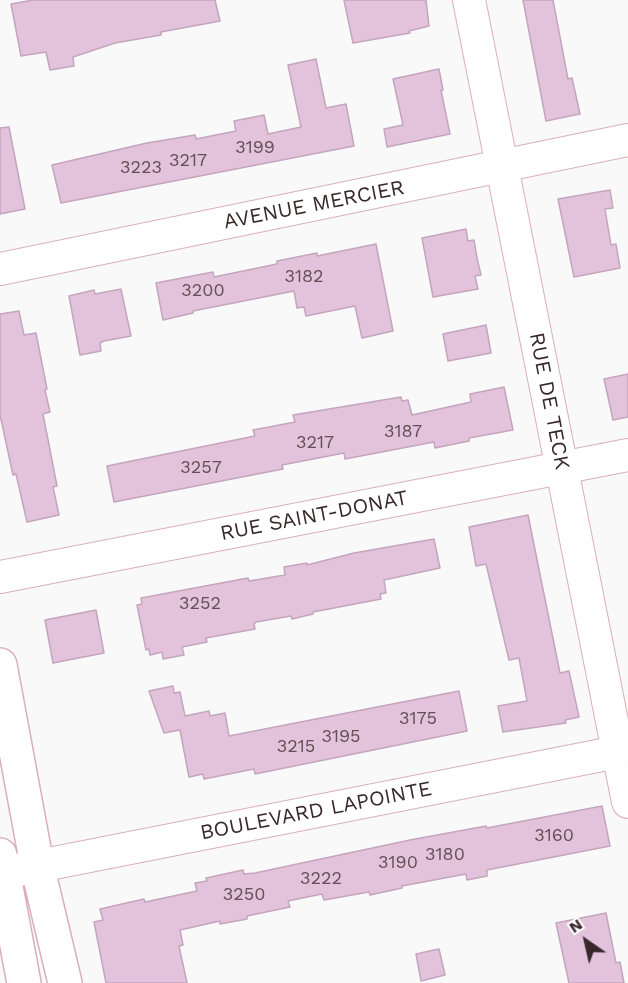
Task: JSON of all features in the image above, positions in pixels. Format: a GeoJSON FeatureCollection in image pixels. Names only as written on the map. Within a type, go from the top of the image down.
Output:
{"type":"FeatureCollection","features":[{"type":"Feature","properties":{"kind":"main road"},"geometry":{"type":"LineString","coordinates":[[0,665],[37,865],[65,983]]}},
{"type":"Feature","properties":{"kind":"main road"},"geometry":{"type":"LineString","coordinates":[[2,864],[24,983]]}},
{"type":"Feature","properties":{"kind":"street","name":"RUE DE TECK"},"geometry":{"type":"LineString","coordinates":[[469,0],[562,468],[622,751],[628,802]]}},
{"type":"Feature","properties":{"kind":"street","name":"AVENUE MERCIER"},"geometry":{"type":"LineString","coordinates":[[0,269],[628,140]]}},
{"type":"Feature","properties":{"kind":"street","name":"RUE SAINT-DONAT"},"geometry":{"type":"LineString","coordinates":[[0,578],[628,455]]}},
{"type":"Feature","properties":{"kind":"street","name":"BOULEVARD LAPOINTE"},"geometry":{"type":"LineString","coordinates":[[2,864],[37,865],[622,751]]}},
{"type":"Feature","properties":{"kind":"building"},"geometry":{"type":"Polygon","coordinates":[[[33,0],[215,0],[220,21],[115,43],[73,57],[74,66],[50,70],[46,52],[21,56],[11,4],[33,0]]]}},
{"type":"Feature","properties":{"kind":"building"},"geometry":{"type":"Polygon","coordinates":[[[344,0],[426,0],[429,26],[409,31],[410,33],[353,43],[344,0]]]}},
{"type":"Feature","properties":{"kind":"building"},"geometry":{"type":"Polygon","coordinates":[[[523,0],[553,0],[568,79],[572,78],[580,114],[546,121],[523,0]]]}},
{"type":"Feature","properties":{"kind":"building"},"geometry":{"type":"Polygon","coordinates":[[[316,59],[326,108],[346,104],[354,146],[61,203],[52,165],[147,143],[195,135],[196,139],[236,131],[234,121],[264,115],[268,134],[301,127],[288,65],[316,59]]]}},
{"type":"Feature","properties":{"kind":"building"},"geometry":{"type":"Polygon","coordinates":[[[439,69],[450,134],[387,147],[384,129],[403,125],[393,79],[439,69]]]}},
{"type":"Feature","properties":{"kind":"building"},"geometry":{"type":"Polygon","coordinates":[[[9,127],[25,209],[0,214],[0,128],[9,127]]]}},
{"type":"Feature","properties":{"kind":"building"},"geometry":{"type":"Polygon","coordinates":[[[610,190],[613,208],[605,209],[611,245],[616,244],[620,268],[574,277],[558,199],[610,190]]]}},
{"type":"Feature","properties":{"kind":"building"},"geometry":{"type":"Polygon","coordinates":[[[466,229],[468,241],[474,240],[481,275],[475,276],[478,289],[433,297],[422,238],[466,229]]]}},
{"type":"Feature","properties":{"kind":"building"},"geometry":{"type":"Polygon","coordinates":[[[376,244],[393,331],[362,338],[355,306],[306,316],[304,307],[297,308],[294,291],[193,311],[193,313],[163,320],[156,283],[213,272],[214,277],[277,264],[277,261],[317,253],[317,256],[376,244]]]}},
{"type":"Feature","properties":{"kind":"building"},"geometry":{"type":"Polygon","coordinates":[[[121,289],[131,336],[104,341],[100,343],[101,351],[80,355],[69,296],[94,290],[95,294],[121,289]]]}},
{"type":"Feature","properties":{"kind":"building"},"geometry":{"type":"Polygon","coordinates":[[[19,311],[24,335],[36,333],[47,389],[45,390],[50,412],[43,414],[57,486],[53,487],[59,515],[27,522],[16,474],[13,475],[0,415],[0,314],[19,311]]]}},
{"type":"Feature","properties":{"kind":"building"},"geometry":{"type":"Polygon","coordinates":[[[486,325],[491,353],[448,361],[443,334],[486,325]]]}},
{"type":"Feature","properties":{"kind":"building"},"geometry":{"type":"Polygon","coordinates":[[[628,374],[628,417],[613,420],[604,379],[628,374]]]}},
{"type":"Feature","properties":{"kind":"building"},"geometry":{"type":"Polygon","coordinates":[[[504,387],[513,430],[469,438],[469,441],[435,448],[434,442],[345,459],[344,453],[282,465],[283,469],[114,502],[107,466],[255,436],[253,430],[295,422],[293,415],[401,397],[402,401],[408,400],[412,415],[471,402],[470,394],[504,387]]]}},
{"type":"Feature","properties":{"kind":"building"},"geometry":{"type":"Polygon","coordinates":[[[528,515],[560,673],[569,671],[579,717],[565,720],[566,723],[503,732],[498,706],[527,701],[519,658],[509,660],[486,564],[476,566],[469,527],[528,515]]]}},
{"type":"Feature","properties":{"kind":"building"},"geometry":{"type":"Polygon","coordinates":[[[434,539],[440,568],[384,580],[386,593],[380,594],[381,599],[313,612],[313,614],[292,619],[291,616],[256,622],[255,629],[206,638],[207,642],[182,647],[184,655],[163,659],[162,652],[150,655],[149,649],[146,650],[137,605],[142,604],[141,598],[248,578],[249,581],[285,575],[284,567],[307,563],[307,565],[354,553],[434,539]]]}},
{"type":"Feature","properties":{"kind":"building"},"geometry":{"type":"Polygon","coordinates":[[[96,610],[104,653],[53,663],[45,620],[96,610]]]}},
{"type":"Feature","properties":{"kind":"building"},"geometry":{"type":"Polygon","coordinates":[[[173,686],[174,693],[180,692],[185,716],[209,711],[210,716],[225,713],[229,736],[459,691],[467,731],[255,774],[254,769],[204,779],[203,774],[189,777],[180,730],[164,733],[149,691],[173,686]]]}},
{"type":"Feature","properties":{"kind":"building"},"geometry":{"type":"Polygon","coordinates":[[[602,806],[610,846],[487,870],[487,876],[467,880],[466,874],[402,886],[402,888],[370,895],[369,892],[324,900],[322,894],[288,901],[290,907],[247,916],[247,919],[220,924],[220,921],[180,930],[183,945],[179,946],[187,983],[106,983],[94,922],[103,920],[100,909],[144,899],[145,902],[197,891],[195,883],[207,881],[206,878],[243,870],[244,874],[255,873],[410,840],[602,806]]]}},
{"type":"Feature","properties":{"kind":"building"},"geometry":{"type":"Polygon","coordinates":[[[606,913],[616,963],[620,962],[624,983],[569,983],[556,923],[606,913]]]}},
{"type":"Feature","properties":{"kind":"building"},"geometry":{"type":"Polygon","coordinates":[[[439,949],[445,975],[421,981],[416,954],[439,949]]]}}]}
